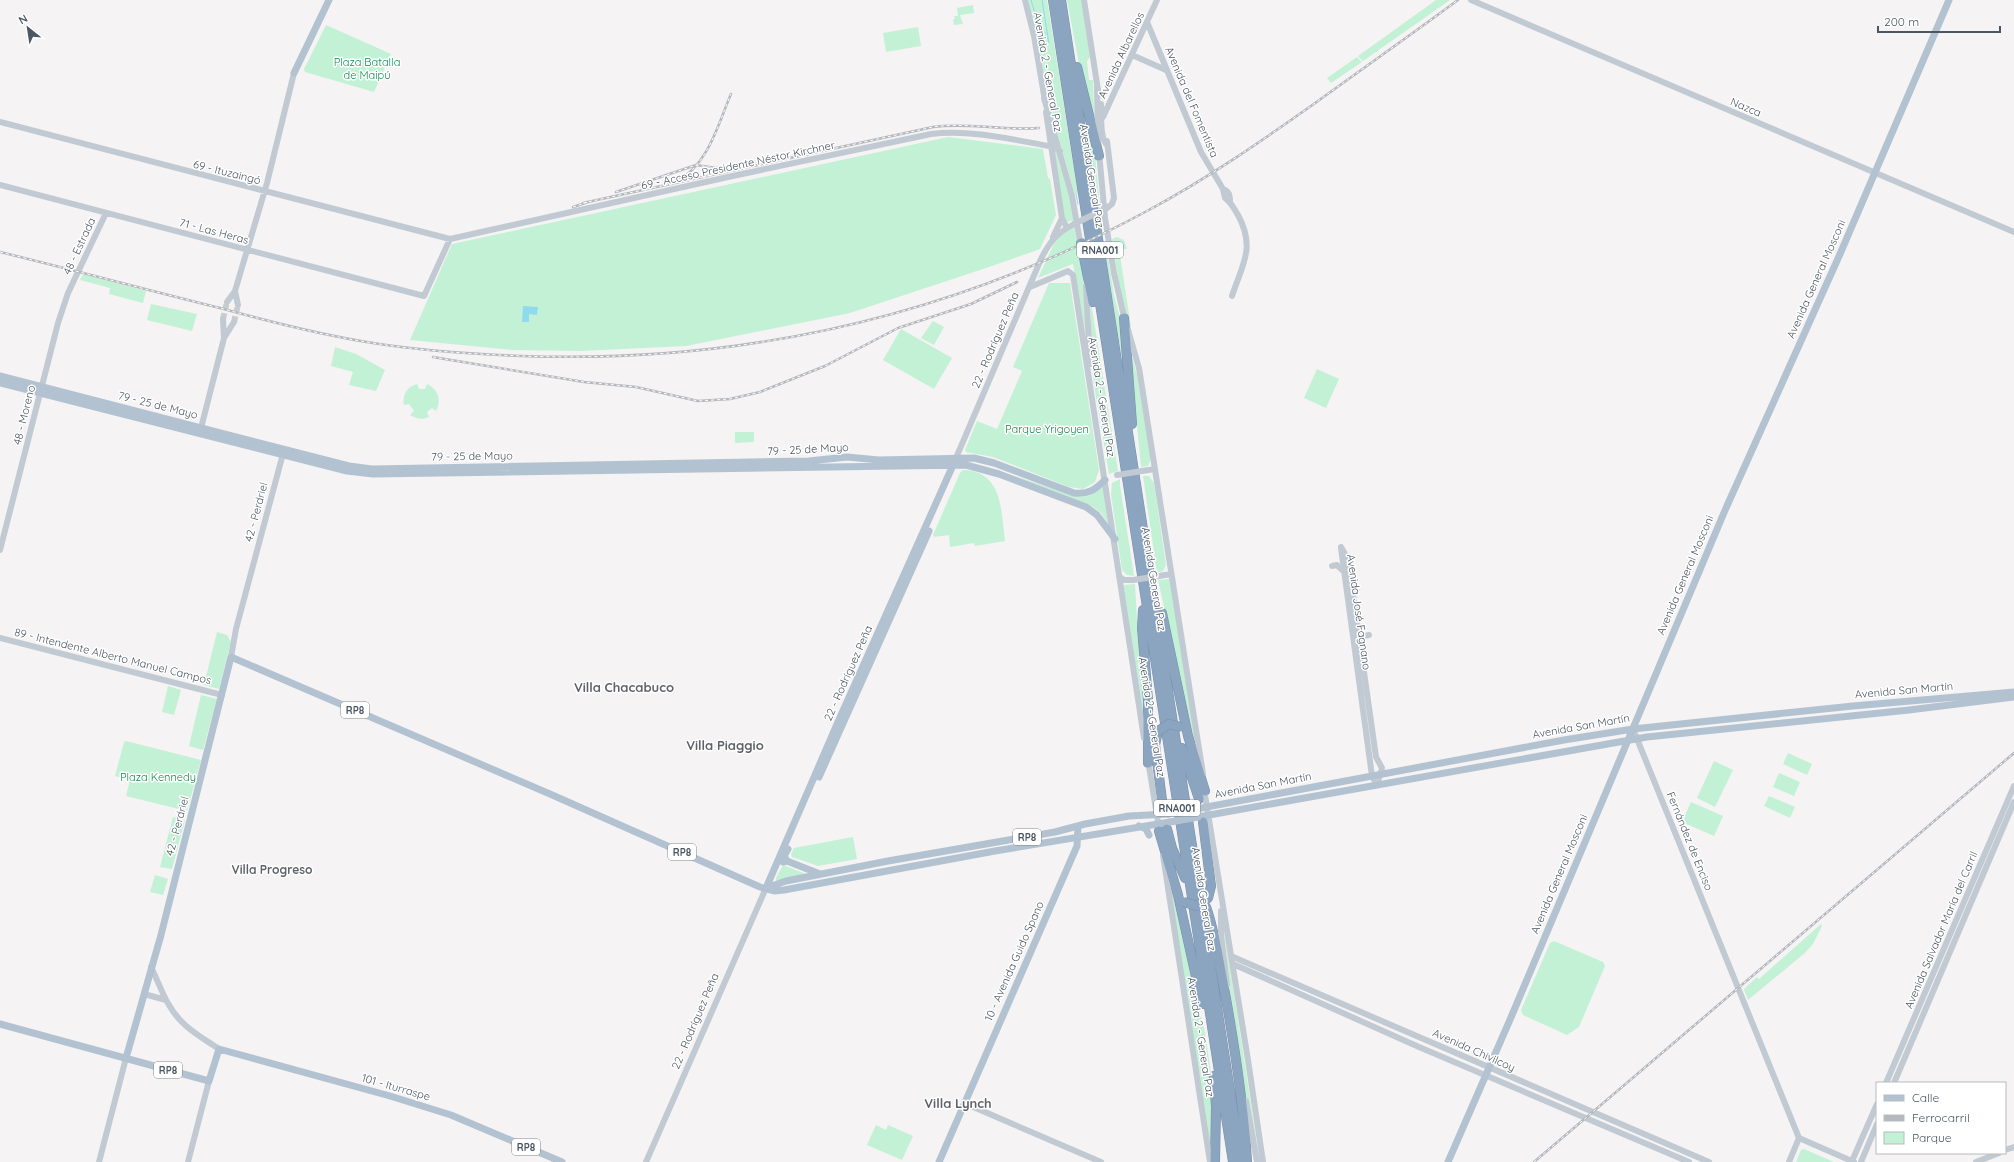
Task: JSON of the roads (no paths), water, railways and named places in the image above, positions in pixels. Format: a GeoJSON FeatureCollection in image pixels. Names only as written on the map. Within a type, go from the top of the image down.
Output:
{"type":"FeatureCollection","features":[{"type":"Feature","properties":{"kind":"highway","name":"Avenida General Paz"},"geometry":{"type":"LineString","coordinates":[[1053,0],[1232,1162]]}},
{"type":"Feature","properties":{"kind":"highway","name":"Avenida General Paz"},"geometry":{"type":"LineString","coordinates":[[1062,0],[1138,469],[1154,576],[1172,716],[1241,1162]]}},
{"type":"Feature","properties":{"kind":"highway"},"geometry":{"type":"LineString","coordinates":[[1067,33],[1099,156]]}},
{"type":"Feature","properties":{"kind":"highway"},"geometry":{"type":"LineString","coordinates":[[1081,243],[1110,372]]}},
{"type":"Feature","properties":{"kind":"highway"},"geometry":{"type":"LineString","coordinates":[[1124,318],[1138,469]]}},
{"type":"Feature","properties":{"kind":"highway"},"geometry":{"type":"LineString","coordinates":[[1154,576],[1188,736],[1205,791]]}},
{"type":"Feature","properties":{"kind":"highway"},"geometry":{"type":"LineString","coordinates":[[1143,586],[1142,628],[1148,700],[1148,763]]}},
{"type":"Feature","properties":{"kind":"highway"},"geometry":{"type":"LineString","coordinates":[[1172,716],[1199,799]]}},
{"type":"Feature","properties":{"kind":"highway"},"geometry":{"type":"LineString","coordinates":[[1188,736],[1181,727],[1169,724],[1158,731],[1155,745],[1163,820],[1204,1010],[1212,1029]]}},
{"type":"Feature","properties":{"kind":"highway"},"geometry":{"type":"LineString","coordinates":[[1181,899],[1197,906],[1208,898],[1212,886],[1203,818]]}},
{"type":"Feature","properties":{"kind":"highway"},"geometry":{"type":"LineString","coordinates":[[1163,820],[1186,883],[1195,919]]}},
{"type":"Feature","properties":{"kind":"highway"},"geometry":{"type":"LineString","coordinates":[[1198,886],[1215,937],[1230,1019],[1238,1071],[1247,1162]]}},
{"type":"Feature","properties":{"kind":"highway"},"geometry":{"type":"LineString","coordinates":[[1214,1042],[1215,1162]]}},
{"type":"Feature","properties":{"kind":"main road"},"geometry":{"type":"LineString","coordinates":[[294,73],[294,64],[324,0]]}},
{"type":"Feature","properties":{"kind":"main road"},"geometry":{"type":"LineString","coordinates":[[294,73],[329,0]]}},
{"type":"Feature","properties":{"kind":"main road","name":"Avenida General Mosconi"},"geometry":{"type":"LineString","coordinates":[[1448,1162],[1726,508],[1875,173],[1949,0]]}},
{"type":"Feature","properties":{"kind":"main road","name":"79 - 25 de Mayo"},"geometry":{"type":"LineString","coordinates":[[0,376],[40,390]]}},
{"type":"Feature","properties":{"kind":"main road","name":"79 - 25 de Mayo"},"geometry":{"type":"LineString","coordinates":[[0,383],[40,390],[283,452],[349,466],[385,469],[815,461],[847,457],[954,464]]}},
{"type":"Feature","properties":{"kind":"main road"},"geometry":{"type":"LineString","coordinates":[[954,464],[985,460],[1080,494],[1094,490],[1106,480]]}},
{"type":"Feature","properties":{"kind":"main road"},"geometry":{"type":"LineString","coordinates":[[954,464],[992,472],[1080,504],[1097,515],[1115,538]]}},
{"type":"Feature","properties":{"kind":"main road","name":"22 - Rodríguez Peña"},"geometry":{"type":"LineString","coordinates":[[766,888],[774,880],[784,860],[955,470],[954,464]]}},
{"type":"Feature","properties":{"kind":"main road","name":"22 - Rodríguez Peña"},"geometry":{"type":"LineString","coordinates":[[766,888],[950,470],[954,464]]}},
{"type":"Feature","properties":{"kind":"main road","name":"42 - Perdriel"},"geometry":{"type":"LineString","coordinates":[[126,1058],[161,936],[232,657]]}},
{"type":"Feature","properties":{"kind":"main road","name":"RP8"},"geometry":{"type":"LineString","coordinates":[[232,657],[550,794],[760,887],[784,890],[1139,826],[1163,820]]}},
{"type":"Feature","properties":{"kind":"main road","name":"Avenida San Martín"},"geometry":{"type":"LineString","coordinates":[[1163,820],[1196,809],[1372,776],[1382,771],[1632,729],[1853,706],[2014,692]]}},
{"type":"Feature","properties":{"kind":"main road","name":"Avenida San Martín"},"geometry":{"type":"LineString","coordinates":[[1163,820],[1203,818],[1637,738],[1909,710],[2014,697]]}},
{"type":"Feature","properties":{"kind":"main road","name":"RP8"},"geometry":{"type":"LineString","coordinates":[[766,888],[782,882],[822,874],[936,852],[1066,830],[1078,826],[1129,816],[1163,820]]}},
{"type":"Feature","properties":{"kind":"main road","name":"10 - Avenida Guido Spano"},"geometry":{"type":"LineString","coordinates":[[939,1162],[1077,846],[1078,826]]}},
{"type":"Feature","properties":{"kind":"main road"},"geometry":{"type":"LineString","coordinates":[[1139,826],[1146,829],[1149,835]]}},
{"type":"Feature","properties":{"kind":"main road"},"geometry":{"type":"LineString","coordinates":[[784,860],[822,874]]}},
{"type":"Feature","properties":{"kind":"main road","name":"RP8"},"geometry":{"type":"LineString","coordinates":[[0,1024],[209,1081]]}},
{"type":"Feature","properties":{"kind":"main road"},"geometry":{"type":"LineString","coordinates":[[113,1054],[120,1052],[130,1045]]}},
{"type":"Feature","properties":{"kind":"main road"},"geometry":{"type":"LineString","coordinates":[[209,1081],[219,1049]]}},
{"type":"Feature","properties":{"kind":"main road","name":"101 - Iturraspe"},"geometry":{"type":"LineString","coordinates":[[219,1049],[390,1096],[451,1115],[562,1162]]}},
{"type":"Feature","properties":{"kind":"street","name":"Avenida 2 - General Paz"},"geometry":{"type":"LineString","coordinates":[[1025,0],[1044,98],[1062,218],[1067,228]]}},
{"type":"Feature","properties":{"kind":"street","name":"Avenida General Paz"},"geometry":{"type":"LineString","coordinates":[[1084,0],[1114,198],[1112,204],[1107,208]]}},
{"type":"Feature","properties":{"kind":"street","name":"Avenida Albarellos"},"geometry":{"type":"LineString","coordinates":[[1102,118],[1157,0]]}},
{"type":"Feature","properties":{"kind":"street","name":"Nazca"},"geometry":{"type":"LineString","coordinates":[[1471,0],[2014,232]]}},
{"type":"Feature","properties":{"kind":"street","name":"Avenida del Fomentista"},"geometry":{"type":"LineString","coordinates":[[1147,22],[1201,152],[1223,189],[1227,191],[1230,196],[1230,202],[1240,219],[1246,235],[1248,244],[1246,258],[1232,296]]}},
{"type":"Feature","properties":{"kind":"street"},"geometry":{"type":"LineString","coordinates":[[1132,55],[1166,70]]}},
{"type":"Feature","properties":{"kind":"street"},"geometry":{"type":"LineString","coordinates":[[227,302],[235,291],[264,191],[294,73]]}},
{"type":"Feature","properties":{"kind":"street","name":"Avenida General Paz"},"geometry":{"type":"LineString","coordinates":[[1097,87],[1099,156],[1105,218],[1115,280],[1124,318],[1139,368],[1205,791],[1207,807],[1203,818],[1232,956],[1263,1162]]}},
{"type":"Feature","properties":{"kind":"street","name":"Avenida General Paz"},"geometry":{"type":"LineString","coordinates":[[1044,98],[1072,196],[1081,243],[1087,293],[1090,378]]}},
{"type":"Feature","properties":{"kind":"street","name":"69 - Ituzaingó"},"geometry":{"type":"LineString","coordinates":[[0,122],[450,239]]}},
{"type":"Feature","properties":{"kind":"street","name":"69 - Acceso Presidente Néstor Kirchner"},"geometry":{"type":"LineString","coordinates":[[450,239],[728,176],[930,134],[962,133],[1051,146]]}},
{"type":"Feature","properties":{"kind":"street"},"geometry":{"type":"LineString","coordinates":[[1032,143],[1044,142],[1049,136]]}},
{"type":"Feature","properties":{"kind":"street"},"geometry":{"type":"LineString","coordinates":[[1051,146],[1060,151]]}},
{"type":"Feature","properties":{"kind":"street","name":"71 - Las Heras"},"geometry":{"type":"LineString","coordinates":[[0,185],[424,296],[450,239]]}},
{"type":"Feature","properties":{"kind":"street","name":"22 - Rodríguez Peña"},"geometry":{"type":"LineString","coordinates":[[954,464],[1050,242],[1067,228],[1107,208]]}},
{"type":"Feature","properties":{"kind":"street","name":"48 - Estrada"},"geometry":{"type":"LineString","coordinates":[[70,287],[106,213]]}},
{"type":"Feature","properties":{"kind":"street"},"geometry":{"type":"LineString","coordinates":[[1050,242],[1062,218]]}},
{"type":"Feature","properties":{"kind":"street","name":"Avenida 2 - General Paz"},"geometry":{"type":"LineString","coordinates":[[1030,287],[1068,271],[1073,275],[1115,538],[1148,763],[1163,820],[1210,1162]]}},
{"type":"Feature","properties":{"kind":"street","name":"48 - Moreno"},"geometry":{"type":"LineString","coordinates":[[0,550],[40,390],[58,323],[70,287]]}},
{"type":"Feature","properties":{"kind":"street"},"geometry":{"type":"LineString","coordinates":[[235,291],[238,305]]}},
{"type":"Feature","properties":{"kind":"street"},"geometry":{"type":"LineString","coordinates":[[223,319],[224,338]]}},
{"type":"Feature","properties":{"kind":"street"},"geometry":{"type":"LineString","coordinates":[[200,430],[224,338],[234,322]]}},
{"type":"Feature","properties":{"kind":"street","name":"42 - Perdriel"},"geometry":{"type":"LineString","coordinates":[[232,657],[236,629],[283,452]]}},
{"type":"Feature","properties":{"kind":"street"},"geometry":{"type":"LineString","coordinates":[[1106,480],[1138,469],[1155,469]]}},
{"type":"Feature","properties":{"kind":"street","name":"Avenida José Fagnano"},"geometry":{"type":"LineString","coordinates":[[1376,785],[1372,776],[1342,570],[1341,547],[1348,559],[1376,757],[1382,771]]}},
{"type":"Feature","properties":{"kind":"street"},"geometry":{"type":"LineString","coordinates":[[1332,566],[1337,565],[1342,570],[1349,569]]}},
{"type":"Feature","properties":{"kind":"street"},"geometry":{"type":"LineString","coordinates":[[1120,576],[1124,580],[1133,580],[1171,574]]}},
{"type":"Feature","properties":{"kind":"street"},"geometry":{"type":"LineString","coordinates":[[1358,634],[1364,636],[1369,635]]}},
{"type":"Feature","properties":{"kind":"street","name":"89 - Intendente Alberto Manuel Campos"},"geometry":{"type":"LineString","coordinates":[[0,638],[222,695]]}},
{"type":"Feature","properties":{"kind":"street","name":"Fernández de Enciso"},"geometry":{"type":"LineString","coordinates":[[1632,729],[1743,994],[1752,1021],[1799,1138]]}},
{"type":"Feature","properties":{"kind":"street"},"geometry":{"type":"LineString","coordinates":[[1376,785],[1382,771]]}},
{"type":"Feature","properties":{"kind":"street","name":"Avenida Salvador María del Carril"},"geometry":{"type":"LineString","coordinates":[[1886,1082],[2014,786]]}},
{"type":"Feature","properties":{"kind":"street","name":"Avenida Salvador María del Carril"},"geometry":{"type":"LineString","coordinates":[[1894,1082],[2014,802]]}},
{"type":"Feature","properties":{"kind":"street","name":"22 - Rodríguez Peña"},"geometry":{"type":"LineString","coordinates":[[646,1162],[766,888]]}},
{"type":"Feature","properties":{"kind":"street"},"geometry":{"type":"LineString","coordinates":[[1222,903],[1221,934],[1230,1019]]}},
{"type":"Feature","properties":{"kind":"street","name":"Avenida Chivilcoy"},"geometry":{"type":"LineString","coordinates":[[1232,956],[1689,1162]]}},
{"type":"Feature","properties":{"kind":"street","name":"Avenida Chivilcoy"},"geometry":{"type":"LineString","coordinates":[[1233,964],[1419,1047],[1487,1071],[1709,1162]]}},
{"type":"Feature","properties":{"kind":"street"},"geometry":{"type":"LineString","coordinates":[[151,967],[172,1011],[185,1025],[219,1049]]}},
{"type":"Feature","properties":{"kind":"street"},"geometry":{"type":"LineString","coordinates":[[144,994],[166,1000]]}},
{"type":"Feature","properties":{"kind":"street","name":"42 - Perdriel"},"geometry":{"type":"LineString","coordinates":[[99,1162],[126,1058]]}},
{"type":"Feature","properties":{"kind":"street"},"geometry":{"type":"LineString","coordinates":[[1238,1071],[1257,1162]]}},
{"type":"Feature","properties":{"kind":"street"},"geometry":{"type":"LineString","coordinates":[[188,1162],[209,1081]]}},
{"type":"Feature","properties":{"kind":"street"},"geometry":{"type":"LineString","coordinates":[[964,1103],[1100,1162]]}},
{"type":"Feature","properties":{"kind":"street"},"geometry":{"type":"LineString","coordinates":[[1789,1162],[1799,1138],[1853,1162],[1876,1106]]}},
{"type":"Feature","properties":{"kind":"street"},"geometry":{"type":"LineString","coordinates":[[1861,1162],[1876,1126]]}},
{"type":"Feature","properties":{"kind":"street"},"geometry":{"type":"LineString","coordinates":[[1976,1162],[1996,1154]]}},
{"type":"Feature","properties":{"kind":"water"},"geometry":{"type":"Polygon","coordinates":[[[523,306],[538,307],[537,315],[529,314],[529,322],[522,322],[523,306]]]}},
{"type":"Feature","properties":{"kind":"waterway"},"geometry":{"type":"LineString","coordinates":[[1031,0],[1041,34],[1046,33]]}},
{"type":"Feature","properties":{"kind":"waterway"},"geometry":{"type":"LineString","coordinates":[[1042,0],[1049,44]]}},
{"type":"Feature","properties":{"kind":"waterway"},"geometry":{"type":"LineString","coordinates":[[1076,194],[1078,204]]}},
{"type":"Feature","properties":{"kind":"tunnel"},"geometry":{"type":"LineString","coordinates":[[223,319],[227,302]]}},
{"type":"Feature","properties":{"kind":"tunnel"},"geometry":{"type":"LineString","coordinates":[[234,322],[238,305]]}},
{"type":"Feature","properties":{"kind":"railway"},"geometry":{"type":"LineString","coordinates":[[0,252],[296,328],[391,346],[466,353],[521,356],[604,356],[685,352],[765,342],[844,326],[922,306],[998,280],[1073,248],[1169,199],[1256,145],[1458,0]]}},
{"type":"Feature","properties":{"kind":"railway"},"geometry":{"type":"LineString","coordinates":[[678,181],[698,164],[705,153],[717,130],[731,94]]}},
{"type":"Feature","properties":{"kind":"railway"},"geometry":{"type":"LineString","coordinates":[[583,203],[933,127],[959,125],[1026,129],[1039,128]]}},
{"type":"Feature","properties":{"kind":"railway"},"geometry":{"type":"LineString","coordinates":[[616,192],[696,165],[729,170]]}},
{"type":"Feature","properties":{"kind":"railway"},"geometry":{"type":"LineString","coordinates":[[573,207],[588,202]]}},
{"type":"Feature","properties":{"kind":"railway"},"geometry":{"type":"LineString","coordinates":[[433,357],[584,382],[636,387],[698,401],[730,399],[760,392],[825,366],[898,328],[971,304],[1017,282]]}},
{"type":"Feature","properties":{"kind":"railway"},"geometry":{"type":"LineString","coordinates":[[1534,1162],[2014,753]]}},
{"type":"Feature","properties":{"kind":"district","name":"Villa Chacabuco"},"geometry":{"type":"Point","coordinates":[624,687]}},
{"type":"Feature","properties":{"kind":"district","name":"Villa Piaggio"},"geometry":{"type":"Point","coordinates":[725,745]}},
{"type":"Feature","properties":{"kind":"district","name":"Villa Progreso"},"geometry":{"type":"Point","coordinates":[272,869]}},
{"type":"Feature","properties":{"kind":"district","name":"Villa Lynch"},"geometry":{"type":"Point","coordinates":[958,1103]}},
{"type":"Feature","properties":{"kind":"park label","name":"Plaza Batalla de Maipú"},"geometry":{"type":"Point","coordinates":[367,68]}},
{"type":"Feature","properties":{"kind":"park label","name":"Parque Yrigoyen"},"geometry":{"type":"Point","coordinates":[1047,429]}},
{"type":"Feature","properties":{"kind":"park label","name":"Plaza Kennedy"},"geometry":{"type":"Point","coordinates":[158,777]}}]}
